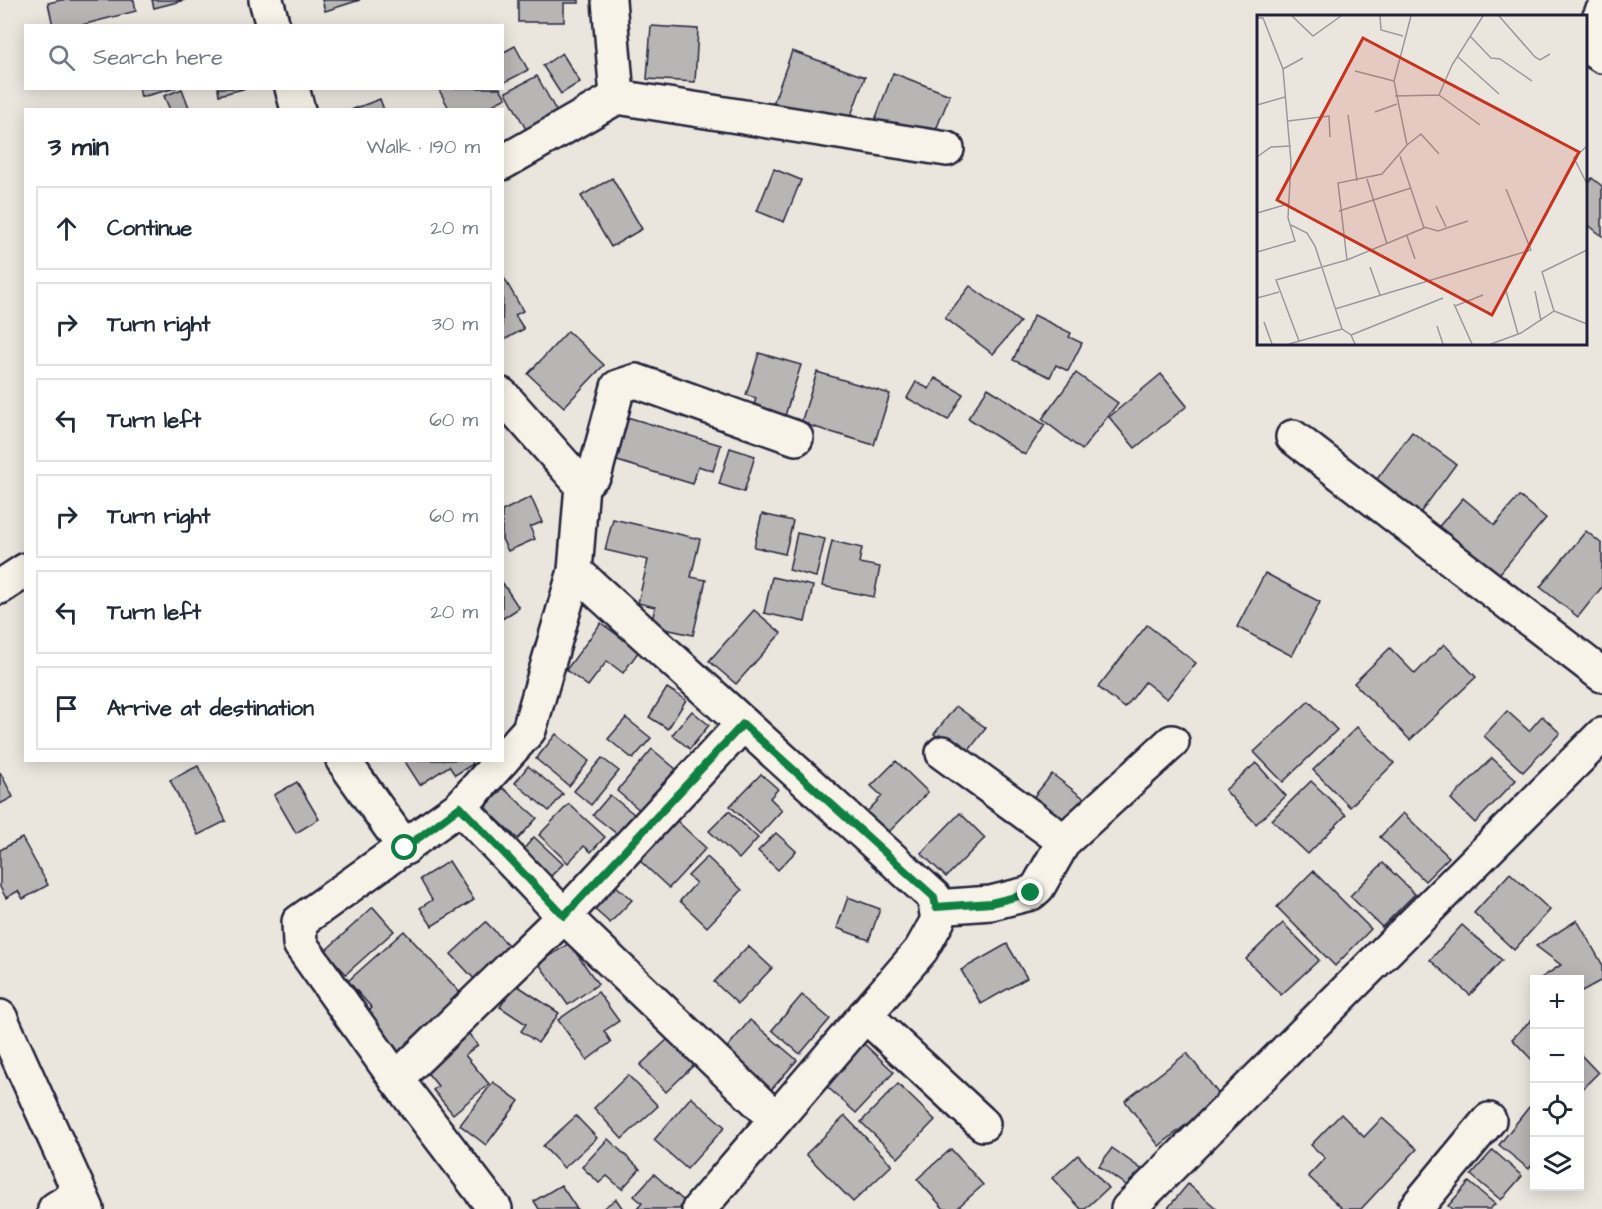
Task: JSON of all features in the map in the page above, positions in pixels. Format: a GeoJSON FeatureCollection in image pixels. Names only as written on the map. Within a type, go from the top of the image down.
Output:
{"type":"FeatureCollection","features":[{"type":"Feature","properties":{"kind":"street"},"geometry":{"type":"LineString","coordinates":[[266,0],[272,24]]}},
{"type":"Feature","properties":{"kind":"street"},"geometry":{"type":"LineString","coordinates":[[609,0],[617,97]]}},
{"type":"Feature","properties":{"kind":"street"},"geometry":{"type":"LineString","coordinates":[[1602,12],[1590,40],[1594,51],[1602,56]]}},
{"type":"Feature","properties":{"kind":"street"},"geometry":{"type":"LineString","coordinates":[[293,90],[297,108]]}},
{"type":"Feature","properties":{"kind":"street"},"geometry":{"type":"LineString","coordinates":[[504,162],[617,97],[947,149]]}},
{"type":"Feature","properties":{"kind":"street"},"geometry":{"type":"LineString","coordinates":[[504,758],[529,730],[575,571],[582,485],[595,473],[618,387],[636,381],[796,438]]}},
{"type":"Feature","properties":{"kind":"street"},"geometry":{"type":"LineString","coordinates":[[504,396],[582,485]]}},
{"type":"Feature","properties":{"kind":"street"},"geometry":{"type":"LineString","coordinates":[[1293,437],[1602,675]]}},
{"type":"Feature","properties":{"kind":"street"},"geometry":{"type":"LineString","coordinates":[[0,586],[24,571]]}},
{"type":"Feature","properties":{"kind":"street"},"geometry":{"type":"LineString","coordinates":[[575,571],[934,897],[936,907],[938,920],[921,950],[699,1209]]}},
{"type":"Feature","properties":{"kind":"street"},"geometry":{"type":"LineString","coordinates":[[396,1080],[564,916],[743,724]]}},
{"type":"Feature","properties":{"kind":"street"},"geometry":{"type":"LineString","coordinates":[[1128,1209],[1602,735]]}},
{"type":"Feature","properties":{"kind":"street"},"geometry":{"type":"LineString","coordinates":[[936,907],[991,903],[1031,893],[1038,887],[1064,841],[1172,742]]}},
{"type":"Feature","properties":{"kind":"street"},"geometry":{"type":"LineString","coordinates":[[943,753],[1064,841]]}},
{"type":"Feature","properties":{"kind":"street"},"geometry":{"type":"LineString","coordinates":[[344,762],[405,848]]}},
{"type":"Feature","properties":{"kind":"street"},"geometry":{"type":"LineString","coordinates":[[495,1209],[396,1080],[300,944],[299,922],[460,807],[500,762]]}},
{"type":"Feature","properties":{"kind":"street"},"geometry":{"type":"LineString","coordinates":[[460,807],[564,916],[776,1119]]}},
{"type":"Feature","properties":{"kind":"street"},"geometry":{"type":"LineString","coordinates":[[865,1015],[983,1124]]}},
{"type":"Feature","properties":{"kind":"street"},"geometry":{"type":"LineString","coordinates":[[0,1017],[74,1204]]}},
{"type":"Feature","properties":{"kind":"street"},"geometry":{"type":"LineString","coordinates":[[1415,1209],[1489,1120]]}},
{"type":"Feature","properties":{"kind":"building"},"geometry":{"type":"Polygon","coordinates":[[[61,0],[134,0],[136,11],[86,24],[53,24],[48,3],[61,0]]]}},
{"type":"Feature","properties":{"kind":"building"},"geometry":{"type":"Polygon","coordinates":[[[152,0],[185,0],[154,8],[152,0]]]}},
{"type":"Feature","properties":{"kind":"building"},"geometry":{"type":"Polygon","coordinates":[[[322,0],[360,0],[325,11],[322,0]]]}},
{"type":"Feature","properties":{"kind":"building"},"geometry":{"type":"Polygon","coordinates":[[[518,0],[579,0],[579,3],[564,3],[564,22],[518,22],[518,0]]]}},
{"type":"Feature","properties":{"kind":"building"},"geometry":{"type":"Polygon","coordinates":[[[651,26],[698,29],[695,82],[647,79],[651,26]]]}},
{"type":"Feature","properties":{"kind":"building"},"geometry":{"type":"Polygon","coordinates":[[[515,46],[528,70],[504,82],[504,52],[515,46]]]}},
{"type":"Feature","properties":{"kind":"building"},"geometry":{"type":"Polygon","coordinates":[[[792,51],[865,77],[846,129],[773,104],[792,51]]]}},
{"type":"Feature","properties":{"kind":"building"},"geometry":{"type":"Polygon","coordinates":[[[562,53],[580,82],[561,94],[543,66],[562,53]]]}},
{"type":"Feature","properties":{"kind":"building"},"geometry":{"type":"Polygon","coordinates":[[[893,73],[950,95],[931,142],[875,120],[893,73]]]}},
{"type":"Feature","properties":{"kind":"building"},"geometry":{"type":"Polygon","coordinates":[[[537,76],[560,118],[529,135],[506,92],[537,76]]]}},
{"type":"Feature","properties":{"kind":"building"},"geometry":{"type":"Polygon","coordinates":[[[139,90],[168,90],[141,97],[139,90]]]}},
{"type":"Feature","properties":{"kind":"building"},"geometry":{"type":"Polygon","coordinates":[[[182,90],[189,108],[169,108],[164,96],[182,90]]]}},
{"type":"Feature","properties":{"kind":"building"},"geometry":{"type":"Polygon","coordinates":[[[218,90],[239,90],[219,95],[218,90]]]}},
{"type":"Feature","properties":{"kind":"building"},"geometry":{"type":"Polygon","coordinates":[[[439,90],[501,90],[506,98],[492,105],[494,108],[449,108],[439,90]]]}},
{"type":"Feature","properties":{"kind":"building"},"geometry":{"type":"Polygon","coordinates":[[[380,99],[383,108],[356,108],[380,99]]]}},
{"type":"Feature","properties":{"kind":"building"},"geometry":{"type":"Polygon","coordinates":[[[774,169],[801,180],[784,222],[757,211],[774,169]]]}},
{"type":"Feature","properties":{"kind":"building"},"geometry":{"type":"Polygon","coordinates":[[[612,178],[642,229],[611,247],[581,196],[612,178]]]}},
{"type":"Feature","properties":{"kind":"building"},"geometry":{"type":"Polygon","coordinates":[[[1592,178],[1602,186],[1602,236],[1587,224],[1587,186],[1592,178]]]}},
{"type":"Feature","properties":{"kind":"building"},"geometry":{"type":"Polygon","coordinates":[[[504,278],[523,311],[515,315],[524,329],[504,340],[504,278]]]}},
{"type":"Feature","properties":{"kind":"building"},"geometry":{"type":"Polygon","coordinates":[[[970,286],[1020,322],[993,354],[945,318],[970,286]]]}},
{"type":"Feature","properties":{"kind":"building"},"geometry":{"type":"Polygon","coordinates":[[[1034,315],[1071,333],[1069,337],[1082,343],[1068,371],[1056,365],[1050,377],[1013,360],[1034,315]]]}},
{"type":"Feature","properties":{"kind":"building"},"geometry":{"type":"Polygon","coordinates":[[[568,331],[604,365],[564,407],[528,374],[568,331]]]}},
{"type":"Feature","properties":{"kind":"building"},"geometry":{"type":"Polygon","coordinates":[[[759,353],[801,365],[783,422],[752,412],[756,398],[746,395],[759,353]]]}},
{"type":"Feature","properties":{"kind":"building"},"geometry":{"type":"Polygon","coordinates":[[[817,372],[890,394],[874,445],[801,423],[817,372]]]}},
{"type":"Feature","properties":{"kind":"building"},"geometry":{"type":"Polygon","coordinates":[[[1076,373],[1118,403],[1082,450],[1042,419],[1076,373]]]}},
{"type":"Feature","properties":{"kind":"building"},"geometry":{"type":"Polygon","coordinates":[[[1161,374],[1187,406],[1135,448],[1109,417],[1161,374]]]}},
{"type":"Feature","properties":{"kind":"building"},"geometry":{"type":"Polygon","coordinates":[[[935,378],[963,394],[948,420],[907,398],[916,382],[929,389],[935,378]]]}},
{"type":"Feature","properties":{"kind":"building"},"geometry":{"type":"Polygon","coordinates":[[[988,388],[1045,425],[1025,455],[968,418],[988,388]]]}},
{"type":"Feature","properties":{"kind":"building"},"geometry":{"type":"Polygon","coordinates":[[[627,417],[721,445],[713,471],[698,466],[693,484],[614,460],[627,417]]]}},
{"type":"Feature","properties":{"kind":"building"},"geometry":{"type":"Polygon","coordinates":[[[1412,432],[1456,464],[1412,524],[1368,491],[1412,432]]]}},
{"type":"Feature","properties":{"kind":"building"},"geometry":{"type":"Polygon","coordinates":[[[730,448],[755,456],[744,492],[719,484],[730,448]]]}},
{"type":"Feature","properties":{"kind":"building"},"geometry":{"type":"Polygon","coordinates":[[[1519,496],[1546,518],[1495,579],[1436,530],[1463,498],[1495,525],[1519,496]]]}},
{"type":"Feature","properties":{"kind":"building"},"geometry":{"type":"Polygon","coordinates":[[[531,497],[542,522],[530,527],[535,539],[508,551],[504,543],[504,510],[531,497]]]}},
{"type":"Feature","properties":{"kind":"building"},"geometry":{"type":"Polygon","coordinates":[[[762,514],[793,521],[785,554],[754,547],[762,514]]]}},
{"type":"Feature","properties":{"kind":"building"},"geometry":{"type":"Polygon","coordinates":[[[613,519],[700,539],[691,577],[706,580],[693,635],[651,626],[655,607],[638,603],[648,560],[605,550],[613,519]]]}},
{"type":"Feature","properties":{"kind":"building"},"geometry":{"type":"Polygon","coordinates":[[[1586,531],[1602,544],[1602,587],[1578,617],[1540,587],[1586,531]]]}},
{"type":"Feature","properties":{"kind":"building"},"geometry":{"type":"Polygon","coordinates":[[[797,533],[825,539],[816,577],[789,570],[797,533]]]}},
{"type":"Feature","properties":{"kind":"building"},"geometry":{"type":"Polygon","coordinates":[[[832,541],[862,548],[859,563],[880,567],[874,597],[822,586],[832,541]]]}},
{"type":"Feature","properties":{"kind":"building"},"geometry":{"type":"Polygon","coordinates":[[[1265,573],[1320,602],[1292,656],[1237,627],[1265,573]]]}},
{"type":"Feature","properties":{"kind":"building"},"geometry":{"type":"Polygon","coordinates":[[[772,577],[813,586],[805,622],[764,613],[772,577]]]}},
{"type":"Feature","properties":{"kind":"building"},"geometry":{"type":"Polygon","coordinates":[[[504,585],[519,608],[504,618],[504,585]]]}},
{"type":"Feature","properties":{"kind":"building"},"geometry":{"type":"Polygon","coordinates":[[[754,610],[781,633],[736,684],[709,661],[754,610]]]}},
{"type":"Feature","properties":{"kind":"building"},"geometry":{"type":"Polygon","coordinates":[[[601,623],[639,651],[623,673],[607,661],[588,686],[566,670],[601,623]]]}},
{"type":"Feature","properties":{"kind":"building"},"geometry":{"type":"Polygon","coordinates":[[[1147,625],[1196,663],[1167,699],[1145,682],[1125,708],[1098,687],[1147,625]]]}},
{"type":"Feature","properties":{"kind":"building"},"geometry":{"type":"Polygon","coordinates":[[[1444,644],[1476,677],[1410,740],[1354,683],[1390,648],[1415,674],[1444,644]]]}},
{"type":"Feature","properties":{"kind":"building"},"geometry":{"type":"Polygon","coordinates":[[[667,688],[686,700],[668,729],[649,717],[667,688]]]}},
{"type":"Feature","properties":{"kind":"building"},"geometry":{"type":"Polygon","coordinates":[[[1309,701],[1337,730],[1283,782],[1254,752],[1309,701]]]}},
{"type":"Feature","properties":{"kind":"building"},"geometry":{"type":"Polygon","coordinates":[[[956,706],[986,728],[964,757],[934,734],[956,706]]]}},
{"type":"Feature","properties":{"kind":"building"},"geometry":{"type":"Polygon","coordinates":[[[692,711],[709,725],[690,749],[672,735],[692,711]]]}},
{"type":"Feature","properties":{"kind":"building"},"geometry":{"type":"Polygon","coordinates":[[[1507,711],[1529,731],[1542,716],[1560,733],[1523,772],[1484,736],[1507,711]]]}},
{"type":"Feature","properties":{"kind":"building"},"geometry":{"type":"Polygon","coordinates":[[[626,718],[651,738],[633,759],[608,739],[626,718]]]}},
{"type":"Feature","properties":{"kind":"building"},"geometry":{"type":"Polygon","coordinates":[[[1357,727],[1394,763],[1350,807],[1313,770],[1357,727]]]}},
{"type":"Feature","properties":{"kind":"building"},"geometry":{"type":"Polygon","coordinates":[[[556,734],[589,761],[569,786],[536,759],[556,734]]]}},
{"type":"Feature","properties":{"kind":"building"},"geometry":{"type":"Polygon","coordinates":[[[652,749],[677,770],[642,812],[617,791],[652,749]]]}},
{"type":"Feature","properties":{"kind":"building"},"geometry":{"type":"Polygon","coordinates":[[[602,758],[619,771],[591,805],[574,791],[602,758]]]}},
{"type":"Feature","properties":{"kind":"building"},"geometry":{"type":"Polygon","coordinates":[[[1492,758],[1516,780],[1475,823],[1451,799],[1492,758]]]}},
{"type":"Feature","properties":{"kind":"building"},"geometry":{"type":"Polygon","coordinates":[[[896,761],[928,792],[886,835],[865,814],[882,796],[871,786],[896,761]]]}},
{"type":"Feature","properties":{"kind":"building"},"geometry":{"type":"Polygon","coordinates":[[[405,762],[472,762],[473,764],[455,775],[449,766],[420,785],[405,762]]]}},
{"type":"Feature","properties":{"kind":"building"},"geometry":{"type":"Polygon","coordinates":[[[1256,763],[1286,796],[1256,824],[1225,790],[1256,763]]]}},
{"type":"Feature","properties":{"kind":"building"},"geometry":{"type":"Polygon","coordinates":[[[198,766],[226,821],[198,835],[170,780],[198,766]]]}},
{"type":"Feature","properties":{"kind":"building"},"geometry":{"type":"Polygon","coordinates":[[[528,766],[563,794],[549,811],[515,783],[528,766]]]}},
{"type":"Feature","properties":{"kind":"building"},"geometry":{"type":"Polygon","coordinates":[[[0,772],[13,797],[0,804],[0,772]]]}},
{"type":"Feature","properties":{"kind":"building"},"geometry":{"type":"Polygon","coordinates":[[[761,774],[778,789],[770,798],[782,810],[760,834],[730,806],[761,774]]]}},
{"type":"Feature","properties":{"kind":"building"},"geometry":{"type":"Polygon","coordinates":[[[1052,774],[1090,803],[1062,839],[1024,809],[1052,774]]]}},
{"type":"Feature","properties":{"kind":"building"},"geometry":{"type":"Polygon","coordinates":[[[1311,781],[1346,815],[1308,854],[1272,820],[1311,781]]]}},
{"type":"Feature","properties":{"kind":"building"},"geometry":{"type":"Polygon","coordinates":[[[297,782],[319,819],[296,833],[274,795],[297,782]]]}},
{"type":"Feature","properties":{"kind":"building"},"geometry":{"type":"Polygon","coordinates":[[[503,788],[537,818],[518,839],[485,808],[503,788]]]}},
{"type":"Feature","properties":{"kind":"building"},"geometry":{"type":"Polygon","coordinates":[[[610,795],[634,814],[617,834],[593,815],[610,795]]]}},
{"type":"Feature","properties":{"kind":"building"},"geometry":{"type":"Polygon","coordinates":[[[569,804],[605,837],[591,852],[584,846],[568,863],[539,835],[569,804]]]}},
{"type":"Feature","properties":{"kind":"building"},"geometry":{"type":"Polygon","coordinates":[[[729,811],[758,838],[739,859],[709,831],[729,811]]]}},
{"type":"Feature","properties":{"kind":"building"},"geometry":{"type":"Polygon","coordinates":[[[960,813],[985,838],[946,877],[921,853],[960,813]]]}},
{"type":"Feature","properties":{"kind":"building"},"geometry":{"type":"Polygon","coordinates":[[[1403,813],[1449,857],[1425,881],[1380,837],[1403,813]]]}},
{"type":"Feature","properties":{"kind":"building"},"geometry":{"type":"Polygon","coordinates":[[[676,820],[706,848],[669,888],[639,860],[676,820]]]}},
{"type":"Feature","properties":{"kind":"building"},"geometry":{"type":"Polygon","coordinates":[[[776,833],[796,851],[778,870],[758,851],[776,833]]]}},
{"type":"Feature","properties":{"kind":"building"},"geometry":{"type":"Polygon","coordinates":[[[534,837],[563,864],[549,878],[521,852],[534,837]]]}},
{"type":"Feature","properties":{"kind":"building"},"geometry":{"type":"Polygon","coordinates":[[[22,838],[48,885],[23,899],[18,891],[6,898],[0,887],[0,850],[22,838]]]}},
{"type":"Feature","properties":{"kind":"building"},"geometry":{"type":"Polygon","coordinates":[[[707,857],[742,890],[707,927],[680,901],[696,883],[688,876],[707,857]]]}},
{"type":"Feature","properties":{"kind":"building"},"geometry":{"type":"Polygon","coordinates":[[[449,861],[474,900],[432,926],[420,908],[432,900],[420,879],[449,861]]]}},
{"type":"Feature","properties":{"kind":"building"},"geometry":{"type":"Polygon","coordinates":[[[1383,863],[1415,894],[1382,927],[1350,896],[1383,863]]]}},
{"type":"Feature","properties":{"kind":"building"},"geometry":{"type":"Polygon","coordinates":[[[1313,871],[1371,929],[1335,966],[1277,907],[1313,871]]]}},
{"type":"Feature","properties":{"kind":"building"},"geometry":{"type":"Polygon","coordinates":[[[1510,873],[1550,910],[1514,950],[1474,913],[1510,873]]]}},
{"type":"Feature","properties":{"kind":"building"},"geometry":{"type":"Polygon","coordinates":[[[615,885],[632,900],[610,923],[593,908],[615,885]]]}},
{"type":"Feature","properties":{"kind":"building"},"geometry":{"type":"Polygon","coordinates":[[[848,897],[880,909],[869,940],[837,928],[848,897]]]}},
{"type":"Feature","properties":{"kind":"building"},"geometry":{"type":"Polygon","coordinates":[[[373,907],[394,931],[346,974],[325,951],[373,907]]]}},
{"type":"Feature","properties":{"kind":"building"},"geometry":{"type":"Polygon","coordinates":[[[1577,920],[1602,964],[1602,980],[1584,990],[1584,975],[1546,975],[1561,965],[1536,946],[1577,920]]]}},
{"type":"Feature","properties":{"kind":"building"},"geometry":{"type":"Polygon","coordinates":[[[486,922],[512,949],[477,982],[451,954],[486,922]]]}},
{"type":"Feature","properties":{"kind":"building"},"geometry":{"type":"Polygon","coordinates":[[[1283,923],[1319,960],[1281,995],[1246,959],[1283,923]]]}},
{"type":"Feature","properties":{"kind":"building"},"geometry":{"type":"Polygon","coordinates":[[[1462,925],[1502,960],[1470,995],[1430,960],[1462,925]]]}},
{"type":"Feature","properties":{"kind":"building"},"geometry":{"type":"Polygon","coordinates":[[[404,931],[463,996],[394,1059],[359,1020],[372,1008],[348,981],[404,931]]]}},
{"type":"Feature","properties":{"kind":"building"},"geometry":{"type":"Polygon","coordinates":[[[569,943],[598,984],[568,1005],[539,964],[569,943]]]}},
{"type":"Feature","properties":{"kind":"building"},"geometry":{"type":"Polygon","coordinates":[[[1007,944],[1027,978],[981,1004],[961,970],[1007,944]]]}},
{"type":"Feature","properties":{"kind":"building"},"geometry":{"type":"Polygon","coordinates":[[[748,946],[772,968],[738,1004],[714,982],[748,946]]]}},
{"type":"Feature","properties":{"kind":"building"},"geometry":{"type":"Polygon","coordinates":[[[515,984],[559,1013],[538,1043],[521,1031],[526,1024],[500,1007],[515,984]]]}},
{"type":"Feature","properties":{"kind":"building"},"geometry":{"type":"Polygon","coordinates":[[[598,992],[619,1021],[604,1031],[611,1042],[587,1060],[558,1020],[598,992]]]}},
{"type":"Feature","properties":{"kind":"building"},"geometry":{"type":"Polygon","coordinates":[[[802,995],[830,1019],[800,1054],[772,1030],[802,995]]]}},
{"type":"Feature","properties":{"kind":"building"},"geometry":{"type":"Polygon","coordinates":[[[750,1020],[797,1060],[771,1090],[725,1050],[750,1020]]]}},
{"type":"Feature","properties":{"kind":"building"},"geometry":{"type":"Polygon","coordinates":[[[1530,1021],[1530,1058],[1512,1039],[1530,1021]]]}},
{"type":"Feature","properties":{"kind":"building"},"geometry":{"type":"Polygon","coordinates":[[[463,1027],[478,1045],[465,1055],[489,1084],[453,1114],[433,1090],[438,1086],[425,1070],[463,1027]]]}},
{"type":"Feature","properties":{"kind":"building"},"geometry":{"type":"Polygon","coordinates":[[[669,1038],[694,1065],[666,1092],[640,1065],[669,1038]]]}},
{"type":"Feature","properties":{"kind":"building"},"geometry":{"type":"Polygon","coordinates":[[[862,1042],[894,1072],[856,1113],[823,1083],[862,1042]]]}},
{"type":"Feature","properties":{"kind":"building"},"geometry":{"type":"Polygon","coordinates":[[[1187,1053],[1221,1097],[1159,1146],[1125,1101],[1187,1053]]]}},
{"type":"Feature","properties":{"kind":"building"},"geometry":{"type":"Polygon","coordinates":[[[1584,1058],[1598,1073],[1584,1087],[1584,1058]]]}},
{"type":"Feature","properties":{"kind":"building"},"geometry":{"type":"Polygon","coordinates":[[[628,1075],[658,1106],[622,1139],[594,1108],[628,1075]]]}},
{"type":"Feature","properties":{"kind":"building"},"geometry":{"type":"Polygon","coordinates":[[[493,1082],[519,1101],[486,1145],[460,1125],[493,1082]]]}},
{"type":"Feature","properties":{"kind":"building"},"geometry":{"type":"Polygon","coordinates":[[[898,1084],[935,1120],[898,1158],[861,1122],[898,1084]]]}},
{"type":"Feature","properties":{"kind":"building"},"geometry":{"type":"Polygon","coordinates":[[[691,1097],[725,1127],[687,1169],[654,1140],[691,1097]]]}},
{"type":"Feature","properties":{"kind":"building"},"geometry":{"type":"Polygon","coordinates":[[[1529,1107],[1530,1108],[1529,1169],[1499,1145],[1529,1107]]]}},
{"type":"Feature","properties":{"kind":"building"},"geometry":{"type":"Polygon","coordinates":[[[1341,1114],[1364,1137],[1382,1118],[1417,1149],[1361,1209],[1343,1209],[1308,1176],[1325,1158],[1311,1145],[1341,1114]]]}},
{"type":"Feature","properties":{"kind":"building"},"geometry":{"type":"Polygon","coordinates":[[[576,1116],[597,1138],[564,1168],[543,1146],[576,1116]]]}},
{"type":"Feature","properties":{"kind":"building"},"geometry":{"type":"Polygon","coordinates":[[[845,1116],[892,1165],[853,1202],[806,1154],[845,1116]]]}},
{"type":"Feature","properties":{"kind":"building"},"geometry":{"type":"Polygon","coordinates":[[[608,1139],[640,1169],[622,1189],[607,1176],[599,1183],[582,1167],[608,1139]]]}},
{"type":"Feature","properties":{"kind":"building"},"geometry":{"type":"Polygon","coordinates":[[[1112,1148],[1144,1171],[1131,1189],[1099,1166],[1112,1148]]]}},
{"type":"Feature","properties":{"kind":"building"},"geometry":{"type":"Polygon","coordinates":[[[951,1149],[983,1185],[956,1209],[944,1209],[917,1179],[951,1149]]]}},
{"type":"Feature","properties":{"kind":"building"},"geometry":{"type":"Polygon","coordinates":[[[1493,1150],[1522,1176],[1501,1200],[1471,1175],[1493,1150]]]}},
{"type":"Feature","properties":{"kind":"building"},"geometry":{"type":"Polygon","coordinates":[[[1078,1155],[1108,1188],[1085,1209],[1081,1209],[1052,1178],[1078,1155]]]}},
{"type":"Feature","properties":{"kind":"building"},"geometry":{"type":"Polygon","coordinates":[[[654,1174],[685,1202],[679,1209],[637,1209],[642,1203],[634,1196],[654,1174]]]}},
{"type":"Feature","properties":{"kind":"building"},"geometry":{"type":"Polygon","coordinates":[[[1469,1182],[1495,1204],[1490,1209],[1452,1209],[1448,1206],[1469,1182]]]}},
{"type":"Feature","properties":{"kind":"building"},"geometry":{"type":"Polygon","coordinates":[[[1188,1184],[1216,1208],[1216,1209],[1167,1209],[1188,1184]]]}},
{"type":"Feature","properties":{"kind":"building"},"geometry":{"type":"Polygon","coordinates":[[[561,1185],[577,1209],[539,1209],[534,1201],[561,1185]]]}},
{"type":"Feature","properties":{"kind":"building"},"geometry":{"type":"Polygon","coordinates":[[[616,1199],[623,1209],[602,1209],[616,1199]]]}},
{"type":"Feature","properties":{"kind":"route"},"geometry":{"type":"LineString","coordinates":[[405,848],[460,807],[564,916],[743,724],[934,897],[936,907],[991,903],[1031,893]]}}]}
